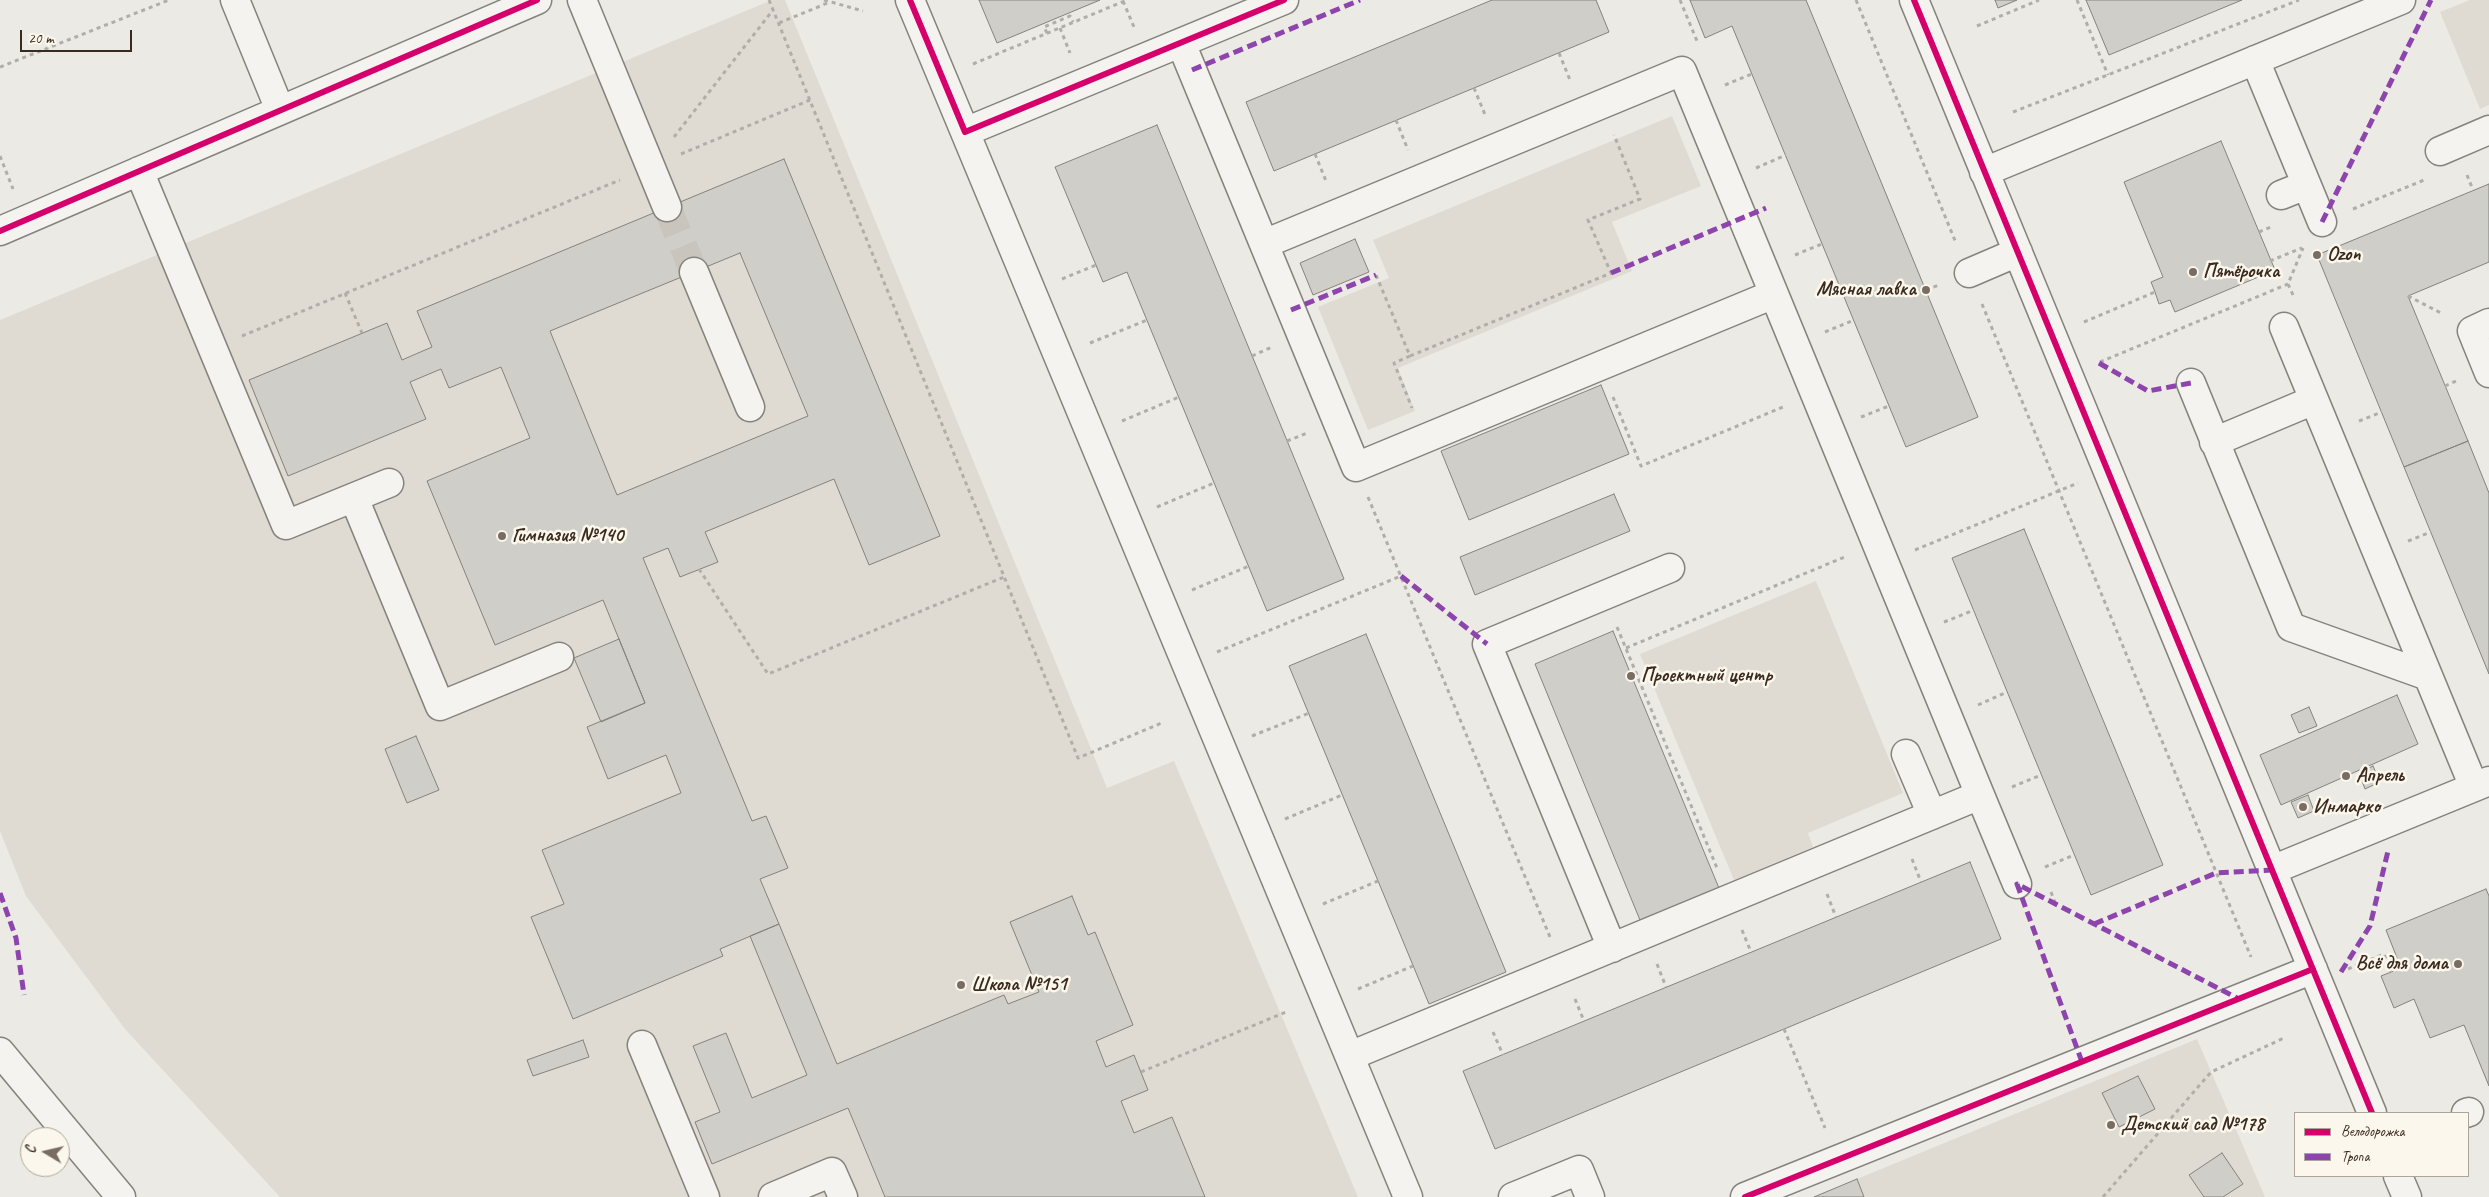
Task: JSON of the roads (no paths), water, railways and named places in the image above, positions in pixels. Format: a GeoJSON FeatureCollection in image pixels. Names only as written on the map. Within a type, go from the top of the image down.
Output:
{"type":"FeatureCollection","features":[{"type":"Feature","properties":{"kind":"street"},"geometry":{"type":"LineString","coordinates":[[235,0],[280,110]]}},
{"type":"Feature","properties":{"kind":"street"},"geometry":{"type":"LineString","coordinates":[[0,231],[537,0]]}},
{"type":"Feature","properties":{"kind":"street"},"geometry":{"type":"LineString","coordinates":[[582,0],[668,207]]}},
{"type":"Feature","properties":{"kind":"street"},"geometry":{"type":"LineString","coordinates":[[910,0],[1408,1197]]}},
{"type":"Feature","properties":{"kind":"street"},"geometry":{"type":"LineString","coordinates":[[965,132],[1284,0]]}},
{"type":"Feature","properties":{"kind":"street"},"geometry":{"type":"LineString","coordinates":[[1914,0],[2372,1112]]}},
{"type":"Feature","properties":{"kind":"street"},"geometry":{"type":"LineString","coordinates":[[1984,172],[2401,0]]}},
{"type":"Feature","properties":{"kind":"street"},"geometry":{"type":"LineString","coordinates":[[1181,43],[1356,467],[1774,294]]}},
{"type":"Feature","properties":{"kind":"street"},"geometry":{"type":"LineString","coordinates":[[2255,60],[2322,222]]}},
{"type":"Feature","properties":{"kind":"street"},"geometry":{"type":"LineString","coordinates":[[1264,244],[1682,71],[2017,884]]}},
{"type":"Feature","properties":{"kind":"street"},"geometry":{"type":"LineString","coordinates":[[2440,151],[2489,130]]}},
{"type":"Feature","properties":{"kind":"street"},"geometry":{"type":"LineString","coordinates":[[139,171],[286,526],[389,483]]}},
{"type":"Feature","properties":{"kind":"street"},"geometry":{"type":"LineString","coordinates":[[2281,195],[2306,185]]}},
{"type":"Feature","properties":{"kind":"street"},"geometry":{"type":"LineString","coordinates":[[1969,272],[2018,252]]}},
{"type":"Feature","properties":{"kind":"street"},"geometry":{"type":"LineString","coordinates":[[694,272],[750,407]]}},
{"type":"Feature","properties":{"kind":"street"},"geometry":{"type":"LineString","coordinates":[[2489,323],[2472,330],[2489,373]]}},
{"type":"Feature","properties":{"kind":"street"},"geometry":{"type":"LineString","coordinates":[[2272,870],[2481,784],[2428,676],[2284,327]]}},
{"type":"Feature","properties":{"kind":"street"},"geometry":{"type":"LineString","coordinates":[[2191,383],[2291,626],[2428,676]]}},
{"type":"Feature","properties":{"kind":"street"},"geometry":{"type":"LineString","coordinates":[[2214,442],[2314,400]]}},
{"type":"Feature","properties":{"kind":"street"},"geometry":{"type":"LineString","coordinates":[[354,498],[440,706],[559,657]]}},
{"type":"Feature","properties":{"kind":"street"},"geometry":{"type":"LineString","coordinates":[[1612,948],[1487,644],[1670,568]]}},
{"type":"Feature","properties":{"kind":"street"},"geometry":{"type":"LineString","coordinates":[[1906,754],[1932,816]]}},
{"type":"Feature","properties":{"kind":"street"},"geometry":{"type":"LineString","coordinates":[[1350,1056],[1980,795]]}},
{"type":"Feature","properties":{"kind":"street"},"geometry":{"type":"LineString","coordinates":[[1745,1197],[2313,969]]}},
{"type":"Feature","properties":{"kind":"street"},"geometry":{"type":"LineString","coordinates":[[642,1045],[705,1197]]}},
{"type":"Feature","properties":{"kind":"street"},"geometry":{"type":"LineString","coordinates":[[0,1052],[121,1197]]}},
{"type":"Feature","properties":{"kind":"street"},"geometry":{"type":"LineString","coordinates":[[1513,1196],[1579,1170],[1590,1197]]}},
{"type":"Feature","properties":{"kind":"street"},"geometry":{"type":"LineString","coordinates":[[773,1197],[832,1172],[843,1197]]}},
{"type":"Feature","properties":{"kind":"street"},"geometry":{"type":"LineString","coordinates":[[2398,1177],[2407,1197]]}},
{"type":"Feature","properties":{"kind":"tunnel"},"geometry":{"type":"LineString","coordinates":[[667,207],[694,272]]}},
{"type":"Feature","properties":{"kind":"place","name":"Ozon"},"geometry":{"type":"Point","coordinates":[2317,255]}},
{"type":"Feature","properties":{"kind":"place","name":"Пятёрочка"},"geometry":{"type":"Point","coordinates":[2193,272]}},
{"type":"Feature","properties":{"kind":"place","name":"Мясная лавка"},"geometry":{"type":"Point","coordinates":[1926,290]}},
{"type":"Feature","properties":{"kind":"place","name":"Гимназия №140"},"geometry":{"type":"Point","coordinates":[502,536]}},
{"type":"Feature","properties":{"kind":"place","name":"Проектный центр"},"geometry":{"type":"Point","coordinates":[1631,676]}},
{"type":"Feature","properties":{"kind":"place","name":"Апрель"},"geometry":{"type":"Point","coordinates":[2346,776]}},
{"type":"Feature","properties":{"kind":"place","name":"Инмарко"},"geometry":{"type":"Point","coordinates":[2303,807]}},
{"type":"Feature","properties":{"kind":"place","name":"Всё для дома"},"geometry":{"type":"Point","coordinates":[2458,964]}},
{"type":"Feature","properties":{"kind":"place","name":"Школа №151"},"geometry":{"type":"Point","coordinates":[961,985]}},
{"type":"Feature","properties":{"kind":"place","name":"Детский сад №178"},"geometry":{"type":"Point","coordinates":[2111,1125]}}]}
